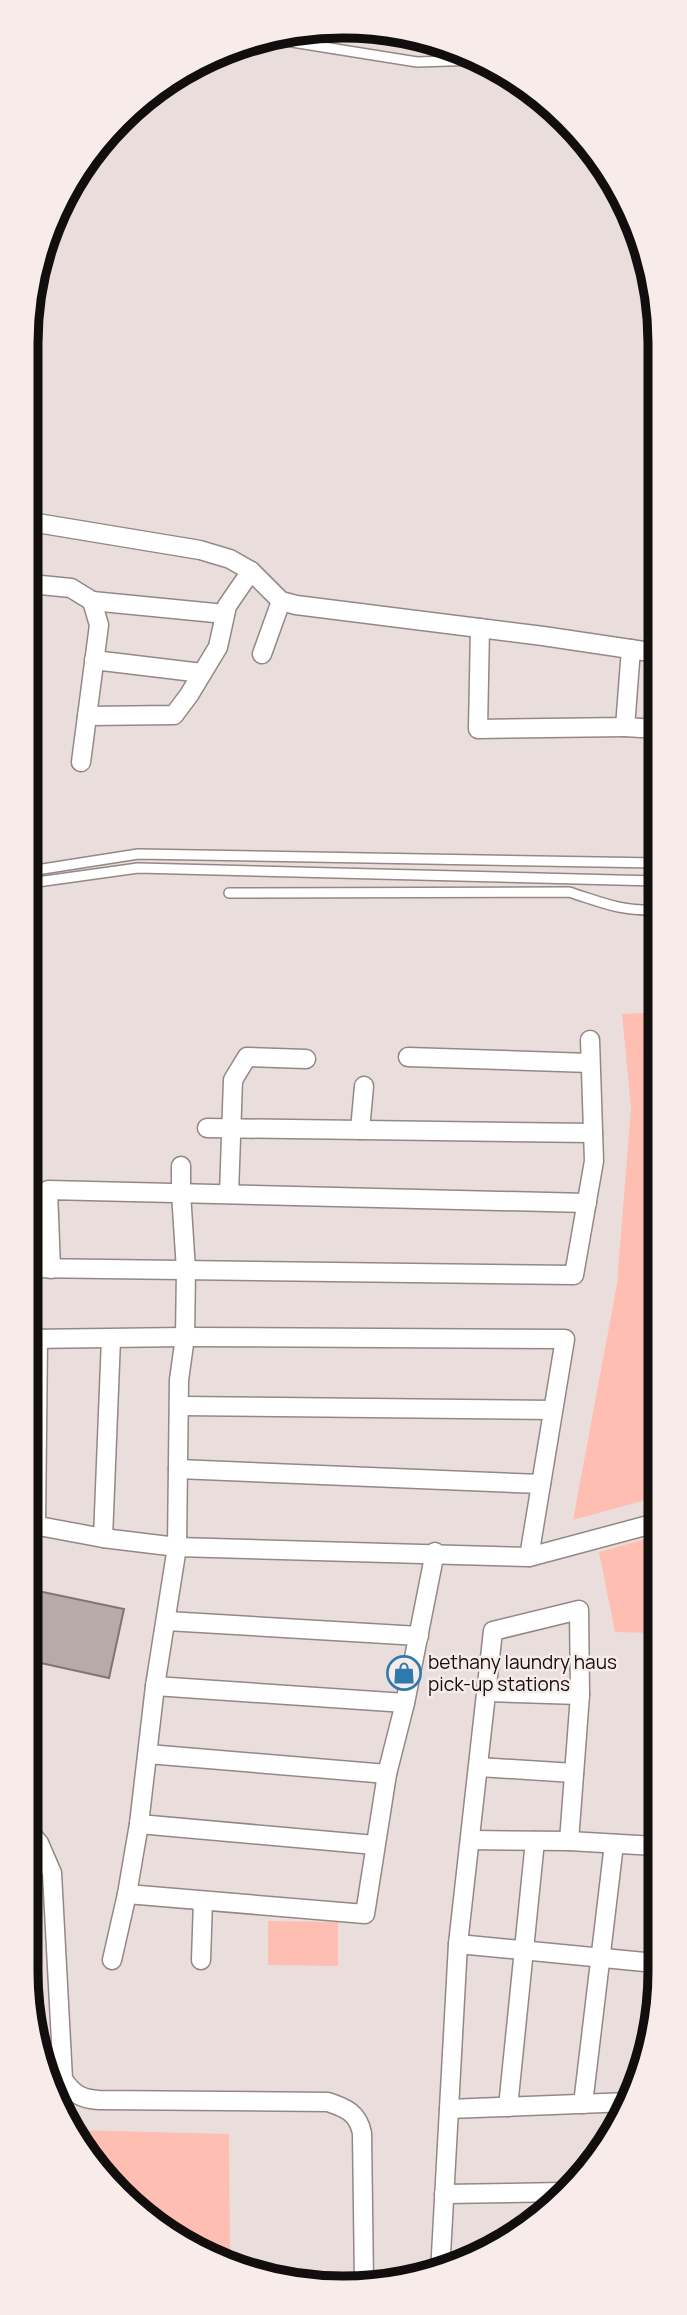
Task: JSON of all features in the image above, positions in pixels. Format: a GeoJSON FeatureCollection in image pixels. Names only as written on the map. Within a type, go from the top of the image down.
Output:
{"type":"FeatureCollection","features":[{"type":"Feature","properties":{"kind":"street"},"geometry":{"type":"LineString","coordinates":[[38,523],[200,550],[230,559],[251,570],[281,601],[296,605],[648,652]]}},
{"type":"Feature","properties":{"kind":"street"},"geometry":{"type":"LineString","coordinates":[[87,716],[174,715],[218,646],[227,606],[251,570]]}},
{"type":"Feature","properties":{"kind":"street"},"geometry":{"type":"LineString","coordinates":[[38,585],[71,588],[92,601],[225,614]]}},
{"type":"Feature","properties":{"kind":"street"},"geometry":{"type":"LineString","coordinates":[[80,762],[99,625],[92,601]]}},
{"type":"Feature","properties":{"kind":"street"},"geometry":{"type":"LineString","coordinates":[[262,654],[281,601]]}},
{"type":"Feature","properties":{"kind":"street"},"geometry":{"type":"LineString","coordinates":[[480,628],[478,729],[648,728]]}},
{"type":"Feature","properties":{"kind":"street"},"geometry":{"type":"LineString","coordinates":[[625,727],[631,649]]}},
{"type":"Feature","properties":{"kind":"street"},"geometry":{"type":"LineString","coordinates":[[94,660],[202,673]]}},
{"type":"Feature","properties":{"kind":"street"},"geometry":{"type":"LineString","coordinates":[[38,1268],[574,1275],[594,1161],[590,1040]]}},
{"type":"Feature","properties":{"kind":"street"},"geometry":{"type":"LineString","coordinates":[[229,1194],[233,1080],[247,1057],[306,1059]]}},
{"type":"Feature","properties":{"kind":"street"},"geometry":{"type":"LineString","coordinates":[[408,1057],[590,1063]]}},
{"type":"Feature","properties":{"kind":"street"},"geometry":{"type":"LineString","coordinates":[[360,1130],[364,1086]]}},
{"type":"Feature","properties":{"kind":"street"},"geometry":{"type":"LineString","coordinates":[[207,1128],[593,1133]]}},
{"type":"Feature","properties":{"kind":"street"},"geometry":{"type":"LineString","coordinates":[[112,1960],[139,1824],[155,1686],[177,1547],[181,1406],[179,1380],[185,1337],[186,1270],[181,1166]]}},
{"type":"Feature","properties":{"kind":"street"},"geometry":{"type":"LineString","coordinates":[[51,1269],[48,1190],[587,1203]]}},
{"type":"Feature","properties":{"kind":"street"},"geometry":{"type":"LineString","coordinates":[[38,1339],[565,1339],[529,1557]]}},
{"type":"Feature","properties":{"kind":"street"},"geometry":{"type":"LineString","coordinates":[[103,1538],[111,1339]]}},
{"type":"Feature","properties":{"kind":"street"},"geometry":{"type":"LineString","coordinates":[[181,1406],[553,1410]]}},
{"type":"Feature","properties":{"kind":"street"},"geometry":{"type":"LineString","coordinates":[[178,1469],[541,1484]]}},
{"type":"Feature","properties":{"kind":"street"},"geometry":{"type":"LineString","coordinates":[[38,1525],[103,1538],[177,1547],[435,1552],[529,1557],[648,1525]]}},
{"type":"Feature","properties":{"kind":"street"},"geometry":{"type":"LineString","coordinates":[[127,1894],[365,1914],[387,1774],[405,1703],[435,1552]]}},
{"type":"Feature","properties":{"kind":"street"},"geometry":{"type":"LineString","coordinates":[[446,2259],[444,2194],[458,1944],[493,1631],[579,1610],[580,1695],[569,1841]]}},
{"type":"Feature","properties":{"kind":"street"},"geometry":{"type":"LineString","coordinates":[[167,1621],[419,1636]]}},
{"type":"Feature","properties":{"kind":"street"},"geometry":{"type":"LineString","coordinates":[[155,1686],[405,1703]]}},
{"type":"Feature","properties":{"kind":"street"},"geometry":{"type":"LineString","coordinates":[[488,1692],[580,1695]]}},
{"type":"Feature","properties":{"kind":"street"},"geometry":{"type":"LineString","coordinates":[[148,1754],[387,1774]]}},
{"type":"Feature","properties":{"kind":"street"},"geometry":{"type":"LineString","coordinates":[[479,1767],[574,1773]]}},
{"type":"Feature","properties":{"kind":"street"},"geometry":{"type":"LineString","coordinates":[[139,1824],[376,1845]]}},
{"type":"Feature","properties":{"kind":"street"},"geometry":{"type":"LineString","coordinates":[[470,1840],[648,1845]]}},
{"type":"Feature","properties":{"kind":"street"},"geometry":{"type":"LineString","coordinates":[[508,2107],[536,1841]]}},
{"type":"Feature","properties":{"kind":"street"},"geometry":{"type":"LineString","coordinates":[[38,1842],[52,1873],[63,2079],[70,2089],[76,2096],[99,2100],[328,2102],[351,2111],[360,2122],[362,2133],[363,2276]]}},
{"type":"Feature","properties":{"kind":"street"},"geometry":{"type":"LineString","coordinates":[[583,2104],[614,1843]]}},
{"type":"Feature","properties":{"kind":"street"},"geometry":{"type":"LineString","coordinates":[[201,1960],[203,1901]]}},
{"type":"Feature","properties":{"kind":"street"},"geometry":{"type":"LineString","coordinates":[[458,1944],[648,1962]]}},
{"type":"Feature","properties":{"kind":"street"},"geometry":{"type":"LineString","coordinates":[[449,2109],[619,2102]]}},
{"type":"Feature","properties":{"kind":"street"},"geometry":{"type":"LineString","coordinates":[[444,2194],[554,2192]]}},
{"type":"Feature","properties":{"kind":"lane"},"geometry":{"type":"LineString","coordinates":[[294,42],[416,62],[457,61]]}},
{"type":"Feature","properties":{"kind":"lane"},"geometry":{"type":"LineString","coordinates":[[38,870],[138,854],[648,863]]}},
{"type":"Feature","properties":{"kind":"lane"},"geometry":{"type":"LineString","coordinates":[[367,874],[368,858]]}},
{"type":"Feature","properties":{"kind":"lane"},"geometry":{"type":"LineString","coordinates":[[627,863],[627,880]]}},
{"type":"Feature","properties":{"kind":"lane"},"geometry":{"type":"LineString","coordinates":[[38,882],[138,868],[648,881]]}},
{"type":"Feature","properties":{"kind":"lane"},"geometry":{"type":"LineString","coordinates":[[229,893],[569,892],[612,907],[631,911],[648,910]]}},
{"type":"Feature","properties":{"kind":"shaded area"},"geometry":{"type":"Polygon","coordinates":[[[648,1013],[648,1499],[573,1520],[617,1284],[631,1108],[622,1014],[648,1013]]]}},
{"type":"Feature","properties":{"kind":"shaded area"},"geometry":{"type":"Polygon","coordinates":[[[648,1538],[648,1633],[615,1632],[599,1552],[648,1538]]]}},
{"type":"Feature","properties":{"kind":"shaded area"},"geometry":{"type":"Polygon","coordinates":[[[268,1921],[338,1922],[338,1966],[268,1965],[268,1921]]]}},
{"type":"Feature","properties":{"kind":"shaded area"},"geometry":{"type":"Polygon","coordinates":[[[83,2130],[229,2134],[230,2254],[191,2236],[142,2201],[114,2173],[83,2130]]]}},
{"type":"Feature","properties":{"kind":"building"},"geometry":{"type":"Polygon","coordinates":[[[38,1591],[124,1609],[109,1678],[38,1662],[38,1591]]]}},
{"type":"Feature","properties":{"kind":"place","name":"bethany laundry haus pick-up stations"},"geometry":{"type":"Point","coordinates":[404,1673]}}]}
